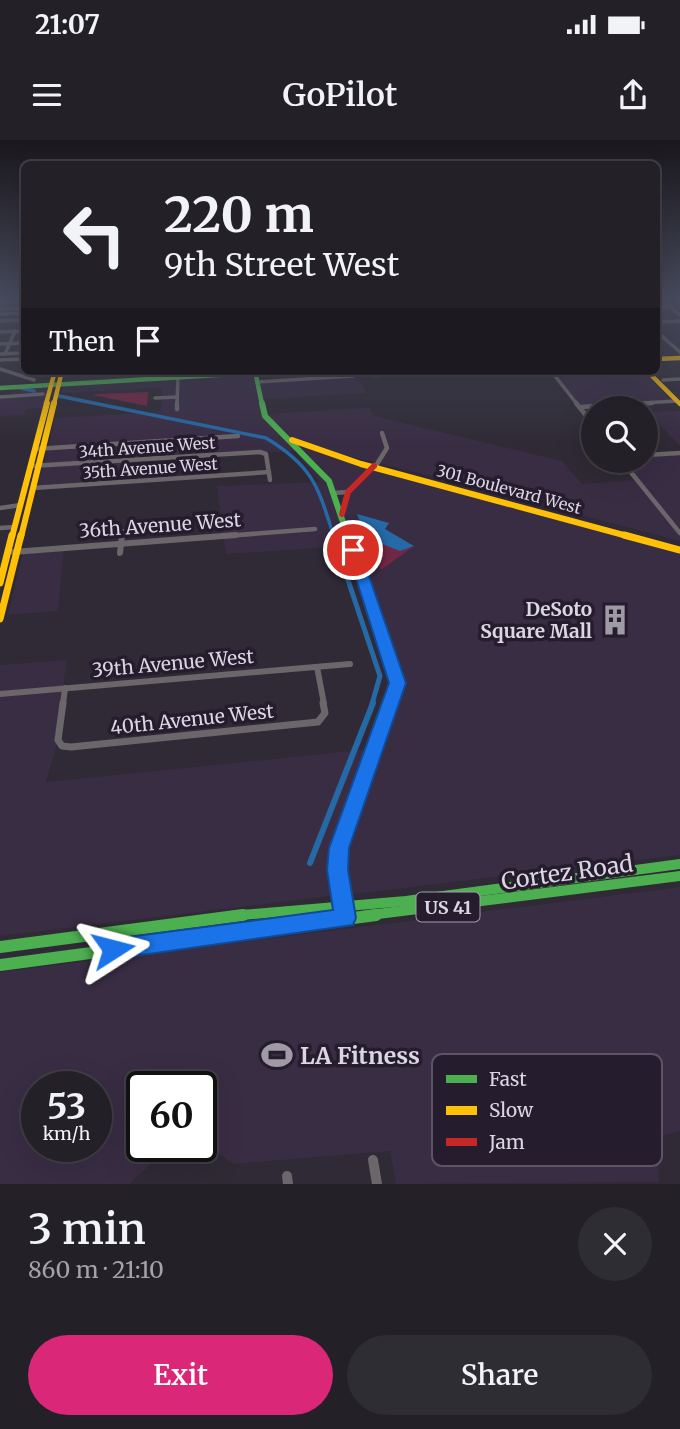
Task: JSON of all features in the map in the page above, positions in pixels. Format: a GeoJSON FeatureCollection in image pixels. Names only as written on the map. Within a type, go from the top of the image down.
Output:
{"type":"FeatureCollection","features":[{"type":"Feature","properties":{"kind":"main road"},"geometry":{"type":"LineString","coordinates":[[660,359],[680,358]]}},
{"type":"Feature","properties":{"kind":"main road"},"geometry":{"type":"LineString","coordinates":[[0,388],[59,376],[158,378],[189,375]]}},
{"type":"Feature","properties":{"kind":"main road"},"geometry":{"type":"LineString","coordinates":[[256,375],[263,414],[321,470],[333,493],[397,676],[395,690],[339,848],[337,870],[345,918]]}},
{"type":"Feature","properties":{"kind":"main road"},"geometry":{"type":"LineString","coordinates":[[650,375],[679,402]]}},
{"type":"Feature","properties":{"kind":"main road"},"geometry":{"type":"LineString","coordinates":[[657,375],[679,402]]}},
{"type":"Feature","properties":{"kind":"main road"},"geometry":{"type":"LineString","coordinates":[[0,583],[13,552],[33,488],[35,466],[59,376]]}},
{"type":"Feature","properties":{"kind":"main road","name":"301 Boulevard West"},"geometry":{"type":"LineString","coordinates":[[278,431],[300,443],[331,454],[680,547]]}},
{"type":"Feature","properties":{"kind":"main road"},"geometry":{"type":"LineString","coordinates":[[0,619],[13,552],[18,515],[16,505],[35,466]]}},
{"type":"Feature","properties":{"kind":"main road"},"geometry":{"type":"LineString","coordinates":[[342,517],[348,492],[374,466]]}},
{"type":"Feature","properties":{"kind":"main road","name":"Cortez Road"},"geometry":{"type":"LineString","coordinates":[[0,947],[256,913],[344,907],[680,864]]}},
{"type":"Feature","properties":{"kind":"main road","name":"Cortez Road"},"geometry":{"type":"LineString","coordinates":[[0,964],[233,931],[680,876]]}},
{"type":"Feature","properties":{"kind":"street"},"geometry":{"type":"LineString","coordinates":[[3,354],[21,353]]}},
{"type":"Feature","properties":{"kind":"street"},"geometry":{"type":"LineString","coordinates":[[0,360],[18,359],[12,372]]}},
{"type":"Feature","properties":{"kind":"street"},"geometry":{"type":"LineString","coordinates":[[0,369],[34,380]]}},
{"type":"Feature","properties":{"kind":"street"},"geometry":{"type":"LineString","coordinates":[[158,378],[173,375]]}},
{"type":"Feature","properties":{"kind":"street"},"geometry":{"type":"LineString","coordinates":[[295,375],[296,380]]}},
{"type":"Feature","properties":{"kind":"street"},"geometry":{"type":"LineString","coordinates":[[257,382],[328,375]]}},
{"type":"Feature","properties":{"kind":"street"},"geometry":{"type":"LineString","coordinates":[[344,375],[354,376]]}},
{"type":"Feature","properties":{"kind":"street"},"geometry":{"type":"LineString","coordinates":[[554,375],[580,407],[679,402]]}},
{"type":"Feature","properties":{"kind":"street"},"geometry":{"type":"LineString","coordinates":[[177,409],[178,376]]}},
{"type":"Feature","properties":{"kind":"street"},"geometry":{"type":"LineString","coordinates":[[663,380],[680,379]]}},
{"type":"Feature","properties":{"kind":"street"},"geometry":{"type":"LineString","coordinates":[[0,397],[43,394]]}},
{"type":"Feature","properties":{"kind":"street"},"geometry":{"type":"LineString","coordinates":[[155,398],[177,397]]}},
{"type":"Feature","properties":{"kind":"street"},"geometry":{"type":"LineString","coordinates":[[374,466],[387,448],[382,433]]}},
{"type":"Feature","properties":{"kind":"street"},"geometry":{"type":"LineString","coordinates":[[39,449],[237,436]]}},
{"type":"Feature","properties":{"kind":"street","name":"34th Avenue West"},"geometry":{"type":"LineString","coordinates":[[35,466],[264,453],[269,472]]}},
{"type":"Feature","properties":{"kind":"street"},"geometry":{"type":"LineString","coordinates":[[658,454],[680,453]]}},
{"type":"Feature","properties":{"kind":"street"},"geometry":{"type":"LineString","coordinates":[[269,472],[270,480]]}},
{"type":"Feature","properties":{"kind":"street","name":"35th Avenue West"},"geometry":{"type":"LineString","coordinates":[[33,488],[269,472]]}},
{"type":"Feature","properties":{"kind":"street"},"geometry":{"type":"LineString","coordinates":[[632,473],[680,533]]}},
{"type":"Feature","properties":{"kind":"street"},"geometry":{"type":"LineString","coordinates":[[333,493],[348,492]]}},
{"type":"Feature","properties":{"kind":"street"},"geometry":{"type":"LineString","coordinates":[[0,508],[16,505]]}},
{"type":"Feature","properties":{"kind":"street"},"geometry":{"type":"LineString","coordinates":[[0,528],[15,527]]}},
{"type":"Feature","properties":{"kind":"street","name":"36th Avenue West"},"geometry":{"type":"LineString","coordinates":[[13,552],[315,529]]}},
{"type":"Feature","properties":{"kind":"street"},"geometry":{"type":"LineString","coordinates":[[120,553],[119,544],[123,531]]}},
{"type":"Feature","properties":{"kind":"street","name":"39th Avenue West"},"geometry":{"type":"LineString","coordinates":[[0,694],[350,664]]}},
{"type":"Feature","properties":{"kind":"street","name":"40th Avenue West"},"geometry":{"type":"LineString","coordinates":[[65,688],[58,735],[62,746],[318,722],[324,717],[317,667]]}},
{"type":"Feature","properties":{"kind":"street"},"geometry":{"type":"LineString","coordinates":[[646,869],[651,880]]}},
{"type":"Feature","properties":{"kind":"street"},"geometry":{"type":"LineString","coordinates":[[541,883],[545,894]]}},
{"type":"Feature","properties":{"kind":"street"},"geometry":{"type":"LineString","coordinates":[[373,1160],[377,1184]]}},
{"type":"Feature","properties":{"kind":"shaded area"},"geometry":{"type":"Polygon","coordinates":[[[66,375],[169,375],[158,377],[63,382],[66,375]]]}},
{"type":"Feature","properties":{"kind":"shaded area"},"geometry":{"type":"Polygon","coordinates":[[[254,375],[263,417],[324,476],[350,546],[226,554],[223,538],[317,530],[223,535],[217,486],[320,482],[295,451],[44,464],[55,418],[161,412],[162,398],[176,398],[179,409],[179,377],[254,375]]]}},
{"type":"Feature","properties":{"kind":"shaded area"},"geometry":{"type":"Polygon","coordinates":[[[555,375],[646,375],[672,401],[658,402],[658,396],[581,396],[581,406],[555,375]]]}},
{"type":"Feature","properties":{"kind":"shaded area"},"geometry":{"type":"Polygon","coordinates":[[[358,376],[366,393],[262,399],[259,383],[358,376]]]}},
{"type":"Feature","properties":{"kind":"shaded area"},"geometry":{"type":"Polygon","coordinates":[[[176,377],[176,396],[162,397],[162,388],[61,393],[63,383],[176,377]]]}},
{"type":"Feature","properties":{"kind":"shaded area"},"geometry":{"type":"Polygon","coordinates":[[[50,384],[44,408],[27,409],[23,415],[0,416],[0,397],[12,395],[14,387],[50,384]]]}},
{"type":"Feature","properties":{"kind":"shaded area"},"geometry":{"type":"Polygon","coordinates":[[[148,392],[147,406],[93,395],[97,394],[148,392]]]}},
{"type":"Feature","properties":{"kind":"shaded area"},"geometry":{"type":"Polygon","coordinates":[[[369,408],[374,416],[562,461],[582,484],[635,480],[680,535],[680,541],[380,463],[389,448],[383,432],[385,450],[376,462],[332,453],[286,435],[266,414],[369,408]]]}},
{"type":"Feature","properties":{"kind":"shaded area"},"geometry":{"type":"Polygon","coordinates":[[[680,411],[680,446],[658,423],[658,412],[680,411]]]}},
{"type":"Feature","properties":{"kind":"shaded area"},"geometry":{"type":"Polygon","coordinates":[[[290,440],[369,468],[347,491],[335,492],[323,469],[290,440]]]}},
{"type":"Feature","properties":{"kind":"shaded area"},"geometry":{"type":"Polygon","coordinates":[[[680,454],[680,529],[634,473],[658,473],[658,456],[680,454]]]}},
{"type":"Feature","properties":{"kind":"shaded area"},"geometry":{"type":"Polygon","coordinates":[[[141,460],[140,470],[107,472],[106,482],[38,486],[43,466],[141,460]]]}},
{"type":"Feature","properties":{"kind":"shaded area"},"geometry":{"type":"Polygon","coordinates":[[[373,469],[680,551],[680,855],[345,895],[341,870],[345,838],[400,683],[344,517],[350,493],[373,469]],[[358,514],[381,570],[412,544],[388,534],[384,530],[386,526],[358,514]]]}},
{"type":"Feature","properties":{"kind":"shaded area"},"geometry":{"type":"Polygon","coordinates":[[[367,538],[400,550],[414,546],[381,570],[367,538]]]}},
{"type":"Feature","properties":{"kind":"shaded area"},"geometry":{"type":"Polygon","coordinates":[[[64,549],[58,611],[8,615],[23,552],[64,549]]]}},
{"type":"Feature","properties":{"kind":"shaded area"},"geometry":{"type":"Polygon","coordinates":[[[67,660],[63,686],[0,692],[0,665],[67,660]]]}},
{"type":"Feature","properties":{"kind":"shaded area"},"geometry":{"type":"Polygon","coordinates":[[[62,691],[56,748],[46,782],[371,749],[339,836],[338,895],[0,936],[0,696],[62,691]]]}},
{"type":"Feature","properties":{"kind":"shaded area"},"geometry":{"type":"Polygon","coordinates":[[[680,887],[680,1131],[662,1136],[662,1054],[432,1054],[432,1166],[659,1166],[659,1182],[396,1184],[390,1151],[233,1164],[217,1152],[217,1071],[126,1071],[126,1162],[153,1162],[129,1184],[0,1184],[0,972],[680,887]]]}},
{"type":"Feature","properties":{"kind":"water"},"geometry":{"type":"Polygon","coordinates":[[[357,514],[389,523],[385,529],[414,546],[400,551],[367,538],[357,514]]]}},
{"type":"Feature","properties":{"kind":"waterway"},"geometry":{"type":"LineString","coordinates":[[21,388],[34,391]]}},
{"type":"Feature","properties":{"kind":"waterway"},"geometry":{"type":"LineString","coordinates":[[59,396],[266,438],[295,459],[312,480],[334,537]]}},
{"type":"Feature","properties":{"kind":"waterway"},"geometry":{"type":"LineString","coordinates":[[333,535],[380,676],[372,704]]}},
{"type":"Feature","properties":{"kind":"waterway"},"geometry":{"type":"LineString","coordinates":[[310,863],[373,703]]}},
{"type":"Feature","properties":{"kind":"traffic: fast"},"geometry":{"type":"LineString","coordinates":[[0,388],[219,375]]}},
{"type":"Feature","properties":{"kind":"traffic: fast"},"geometry":{"type":"LineString","coordinates":[[256,375],[265,416],[329,481],[397,676],[395,690],[339,848],[337,870],[345,918]]}},
{"type":"Feature","properties":{"kind":"traffic: fast"},"geometry":{"type":"LineString","coordinates":[[0,947],[256,913],[406,901],[680,864]]}},
{"type":"Feature","properties":{"kind":"traffic: fast"},"geometry":{"type":"LineString","coordinates":[[0,965],[680,876]]}},
{"type":"Feature","properties":{"kind":"traffic: slow"},"geometry":{"type":"LineString","coordinates":[[660,359],[680,358]]}},
{"type":"Feature","properties":{"kind":"traffic: slow"},"geometry":{"type":"LineString","coordinates":[[0,583],[54,375]]}},
{"type":"Feature","properties":{"kind":"traffic: slow"},"geometry":{"type":"LineString","coordinates":[[0,619],[61,375]]}},
{"type":"Feature","properties":{"kind":"traffic: slow"},"geometry":{"type":"LineString","coordinates":[[651,375],[680,404]]}},
{"type":"Feature","properties":{"kind":"traffic: slow"},"geometry":{"type":"LineString","coordinates":[[292,440],[361,464],[680,550]]}},
{"type":"Feature","properties":{"kind":"traffic: jam"},"geometry":{"type":"LineString","coordinates":[[342,514],[348,492],[374,466]]}},
{"type":"Feature","properties":{"kind":"place","name":"DeSoto Square Mall"},"geometry":{"type":"Point","coordinates":[615,620]}},
{"type":"Feature","properties":{"kind":"place","name":"LA Fitness"},"geometry":{"type":"Point","coordinates":[277,1055]}},
{"type":"Feature","properties":{"kind":"route"},"geometry":{"type":"LineString","coordinates":[[113,949],[345,918],[337,870],[339,848],[397,683],[397,676],[353,550]]}}]}
